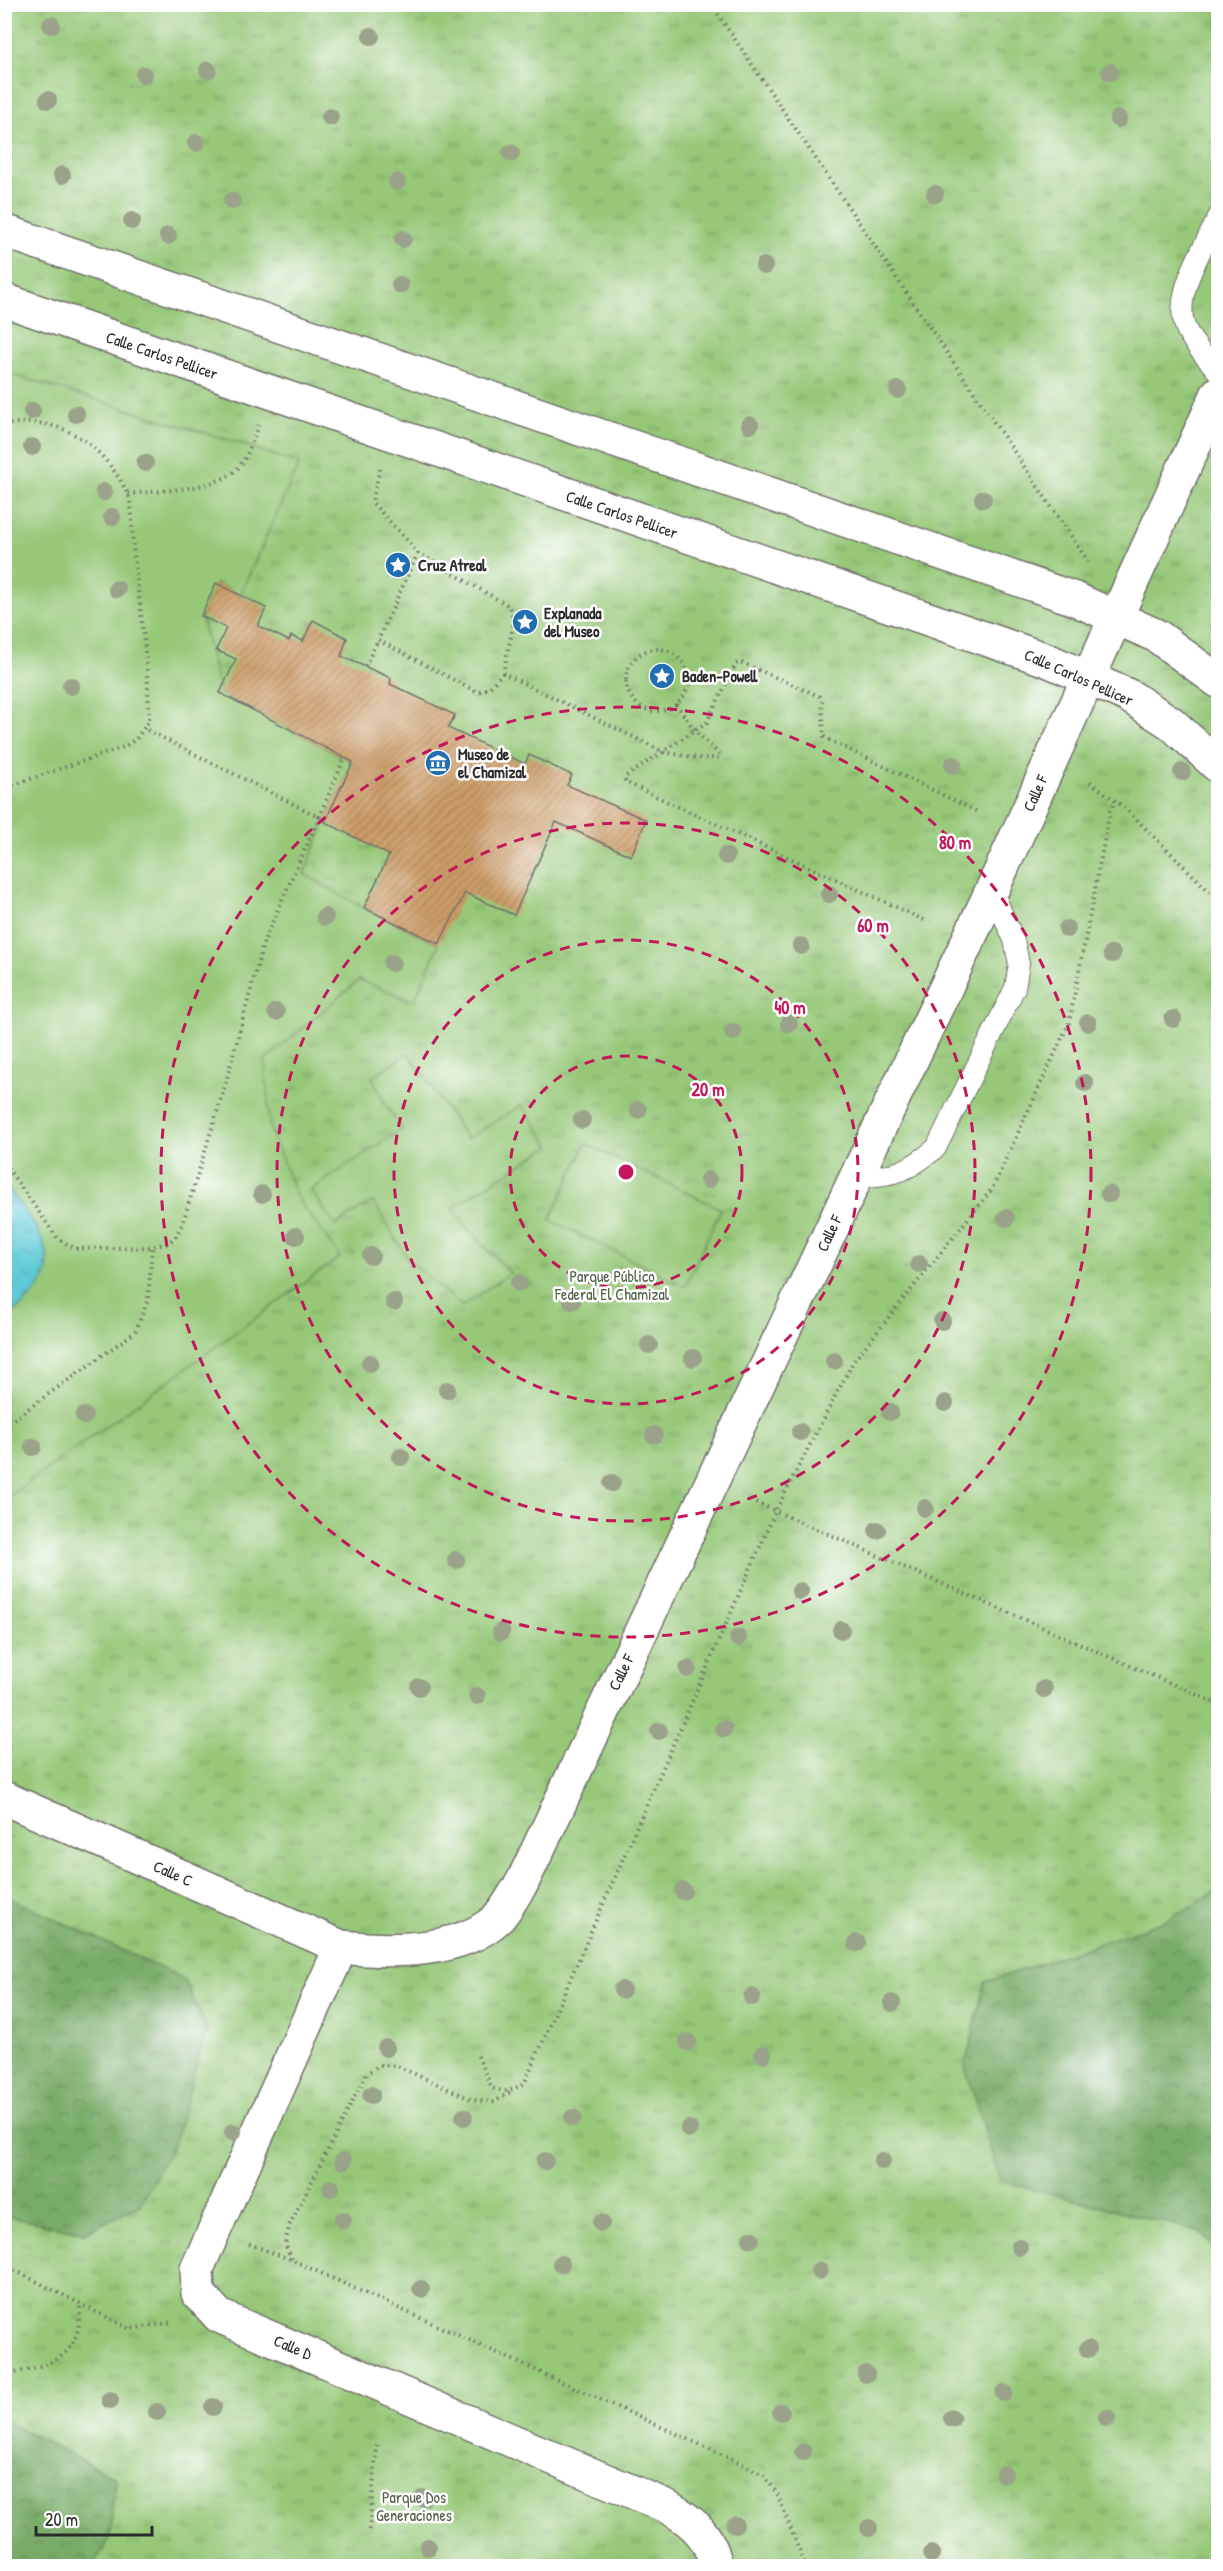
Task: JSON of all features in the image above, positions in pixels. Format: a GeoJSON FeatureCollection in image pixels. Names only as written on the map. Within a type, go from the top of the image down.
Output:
{"type":"FeatureCollection","features":[{"type":"Feature","properties":{"kind":"street"},"geometry":{"type":"LineString","coordinates":[[4,231],[1075,599],[1156,636],[1218,681]]}},
{"type":"Feature","properties":{"kind":"street","name":"Calle Carlos Pellicer"},"geometry":{"type":"LineString","coordinates":[[4,300],[1028,653],[1129,696],[1171,723],[1218,766]]}},
{"type":"Feature","properties":{"kind":"street","name":"Calle F"},"geometry":{"type":"LineString","coordinates":[[341,1947],[374,1950],[452,1943],[479,1932],[499,1917],[522,1883],[992,890],[1218,393]]}},
{"type":"Feature","properties":{"kind":"street","name":"Calle C"},"geometry":{"type":"LineString","coordinates":[[4,1798],[341,1947]]}},
{"type":"Feature","properties":{"kind":"street","name":"Calle D"},"geometry":{"type":"LineString","coordinates":[[341,1947],[197,2269],[198,2293],[219,2316],[668,2507],[689,2519],[706,2535],[716,2566]]}},
{"type":"Feature","properties":{"kind":"lane"},"geometry":{"type":"LineString","coordinates":[[1218,217],[1184,291],[1180,315],[1187,333],[1218,372]]}},
{"type":"Feature","properties":{"kind":"lane"},"geometry":{"type":"LineString","coordinates":[[855,1178],[892,1176],[914,1167],[936,1149],[1015,988],[1019,964],[1014,940],[992,890]]}},
{"type":"Feature","properties":{"kind":"path"},"geometry":{"type":"LineString","coordinates":[[711,4],[1090,564]]}},
{"type":"Feature","properties":{"kind":"path"},"geometry":{"type":"LineString","coordinates":[[128,494],[210,484],[225,478],[239,467],[251,447],[268,392]]}},
{"type":"Feature","properties":{"kind":"path"},"geometry":{"type":"LineString","coordinates":[[4,425],[20,422],[56,425],[78,434],[101,454],[128,494],[149,706],[149,721],[145,729],[124,747],[4,788]]}},
{"type":"Feature","properties":{"kind":"path"},"geometry":{"type":"LineString","coordinates":[[378,640],[477,692],[489,688],[503,673],[514,622],[509,606],[418,553],[372,502],[381,468]]}},
{"type":"Feature","properties":{"kind":"path"},"geometry":{"type":"LineString","coordinates":[[365,666],[418,553]]}},
{"type":"Feature","properties":{"kind":"path"},"geometry":{"type":"LineString","coordinates":[[662,649],[680,658],[688,677],[684,697],[676,704],[657,711],[638,704],[631,697],[626,677],[629,667],[642,652],[662,649]]}},
{"type":"Feature","properties":{"kind":"path"},"geometry":{"type":"LineString","coordinates":[[924,920],[625,782],[625,777],[695,731],[711,717],[736,664],[740,662],[819,696],[822,700],[824,737],[827,739],[976,811]]}},
{"type":"Feature","properties":{"kind":"path"},"geometry":{"type":"LineString","coordinates":[[503,673],[664,752],[703,759],[721,757],[695,731],[676,704]]}},
{"type":"Feature","properties":{"kind":"path"},"geometry":{"type":"LineString","coordinates":[[145,729],[319,817]]}},
{"type":"Feature","properties":{"kind":"path"},"geometry":{"type":"LineString","coordinates":[[4,1163],[58,1239],[76,1249],[152,1247],[166,1244],[175,1238],[182,1225],[223,1093],[264,941],[345,757]]}},
{"type":"Feature","properties":{"kind":"path"},"geometry":{"type":"LineString","coordinates":[[1090,782],[1125,808],[1218,900]]}},
{"type":"Feature","properties":{"kind":"path"},"geometry":{"type":"LineString","coordinates":[[292,2260],[285,2244],[289,2226],[367,2073],[380,2065],[397,2066],[473,2100],[494,2102],[525,2082],[776,1510],[852,1362],[992,1189],[1069,1023],[1107,822],[1116,802]]}},
{"type":"Feature","properties":{"kind":"path"},"geometry":{"type":"LineString","coordinates":[[4,1426],[135,1332],[148,1300],[152,1247]]}},
{"type":"Feature","properties":{"kind":"path"},"geometry":{"type":"LineString","coordinates":[[750,1500],[1218,1704]]}},
{"type":"Feature","properties":{"kind":"path"},"geometry":{"type":"LineString","coordinates":[[478,2055],[492,2088],[502,2091],[514,2090]]}},
{"type":"Feature","properties":{"kind":"path"},"geometry":{"type":"LineString","coordinates":[[248,2243],[292,2260],[741,2463],[764,2476],[777,2493],[805,2566]]}},
{"type":"Feature","properties":{"kind":"path"},"geometry":{"type":"LineString","coordinates":[[4,2265],[130,2329],[219,2316]]}},
{"type":"Feature","properties":{"kind":"path"},"geometry":{"type":"LineString","coordinates":[[4,2376],[52,2362],[71,2349],[80,2325],[80,2305]]}},
{"type":"Feature","properties":{"kind":"path"},"geometry":{"type":"LineString","coordinates":[[369,2530],[377,2445]]}},
{"type":"Feature","properties":{"kind":"green space","name":"Parque Público Federal El Chamizal"},"geometry":{"type":"Polygon","coordinates":[[[5,5],[1218,5],[1218,2566],[5,2566],[5,5]]]}},
{"type":"Feature","properties":{"kind":"green space"},"geometry":{"type":"Polygon","coordinates":[[[4,372],[251,447],[299,464],[240,595],[216,583],[201,616],[220,693],[353,762],[304,874],[364,908],[439,944],[414,1001],[359,980],[265,1060],[270,1129],[297,1198],[340,1257],[5,1499],[4,372]]]}},
{"type":"Feature","properties":{"kind":"green space"},"geometry":{"type":"Polygon","coordinates":[[[408,1053],[467,1139],[522,1105],[550,1146],[453,1207],[466,1227],[510,1273],[462,1306],[409,1261],[373,1201],[335,1226],[311,1190],[402,1129],[387,1107],[372,1077],[408,1053]]]}},
{"type":"Feature","properties":{"kind":"green space"},"geometry":{"type":"Polygon","coordinates":[[[586,1144],[721,1209],[685,1286],[550,1220],[586,1144]]]}},
{"type":"Feature","properties":{"kind":"green space"},"geometry":{"type":"Polygon","coordinates":[[[1218,1890],[1218,2249],[1199,2231],[1000,2181],[965,2066],[985,1982],[1165,1921],[1218,1890]]]}},
{"type":"Feature","properties":{"kind":"green space"},"geometry":{"type":"Polygon","coordinates":[[[5,1896],[184,1979],[207,2028],[175,2141],[140,2205],[84,2233],[5,2216],[5,1896]]]}},
{"type":"Feature","properties":{"kind":"green space"},"geometry":{"type":"Polygon","coordinates":[[[5,2421],[115,2477],[110,2538],[94,2566],[5,2566],[5,2421]]]}},
{"type":"Feature","properties":{"kind":"water"},"geometry":{"type":"Polygon","coordinates":[[[4,1183],[32,1222],[47,1254],[47,1269],[41,1284],[27,1301],[5,1319],[4,1183]]]}},
{"type":"Feature","properties":{"kind":"building","name":"Museo de el Chamizal"},"geometry":{"type":"Polygon","coordinates":[[[216,583],[266,608],[258,626],[289,641],[291,636],[303,641],[313,620],[347,638],[341,656],[391,678],[390,684],[455,715],[448,728],[525,764],[529,755],[572,775],[567,785],[646,820],[631,856],[556,822],[514,915],[465,893],[439,944],[364,908],[389,855],[325,822],[353,762],[220,693],[236,659],[216,650],[226,628],[201,616],[216,583]]]}},
{"type":"Feature","properties":{"kind":"place","name":"Cruz Atreal"},"geometry":{"type":"Point","coordinates":[398,565]}},
{"type":"Feature","properties":{"kind":"place","name":"Explanada del Museo"},"geometry":{"type":"Point","coordinates":[525,622]}},
{"type":"Feature","properties":{"kind":"place","name":"Baden-Powell"},"geometry":{"type":"Point","coordinates":[662,676]}},
{"type":"Feature","properties":{"kind":"place","name":"Museo de el Chamizal"},"geometry":{"type":"Point","coordinates":[438,763]}},
{"type":"Feature","properties":{"kind":"park label","name":"Parque Dos Generaciones"},"geometry":{"type":"Point","coordinates":[414,2506]}}]}
